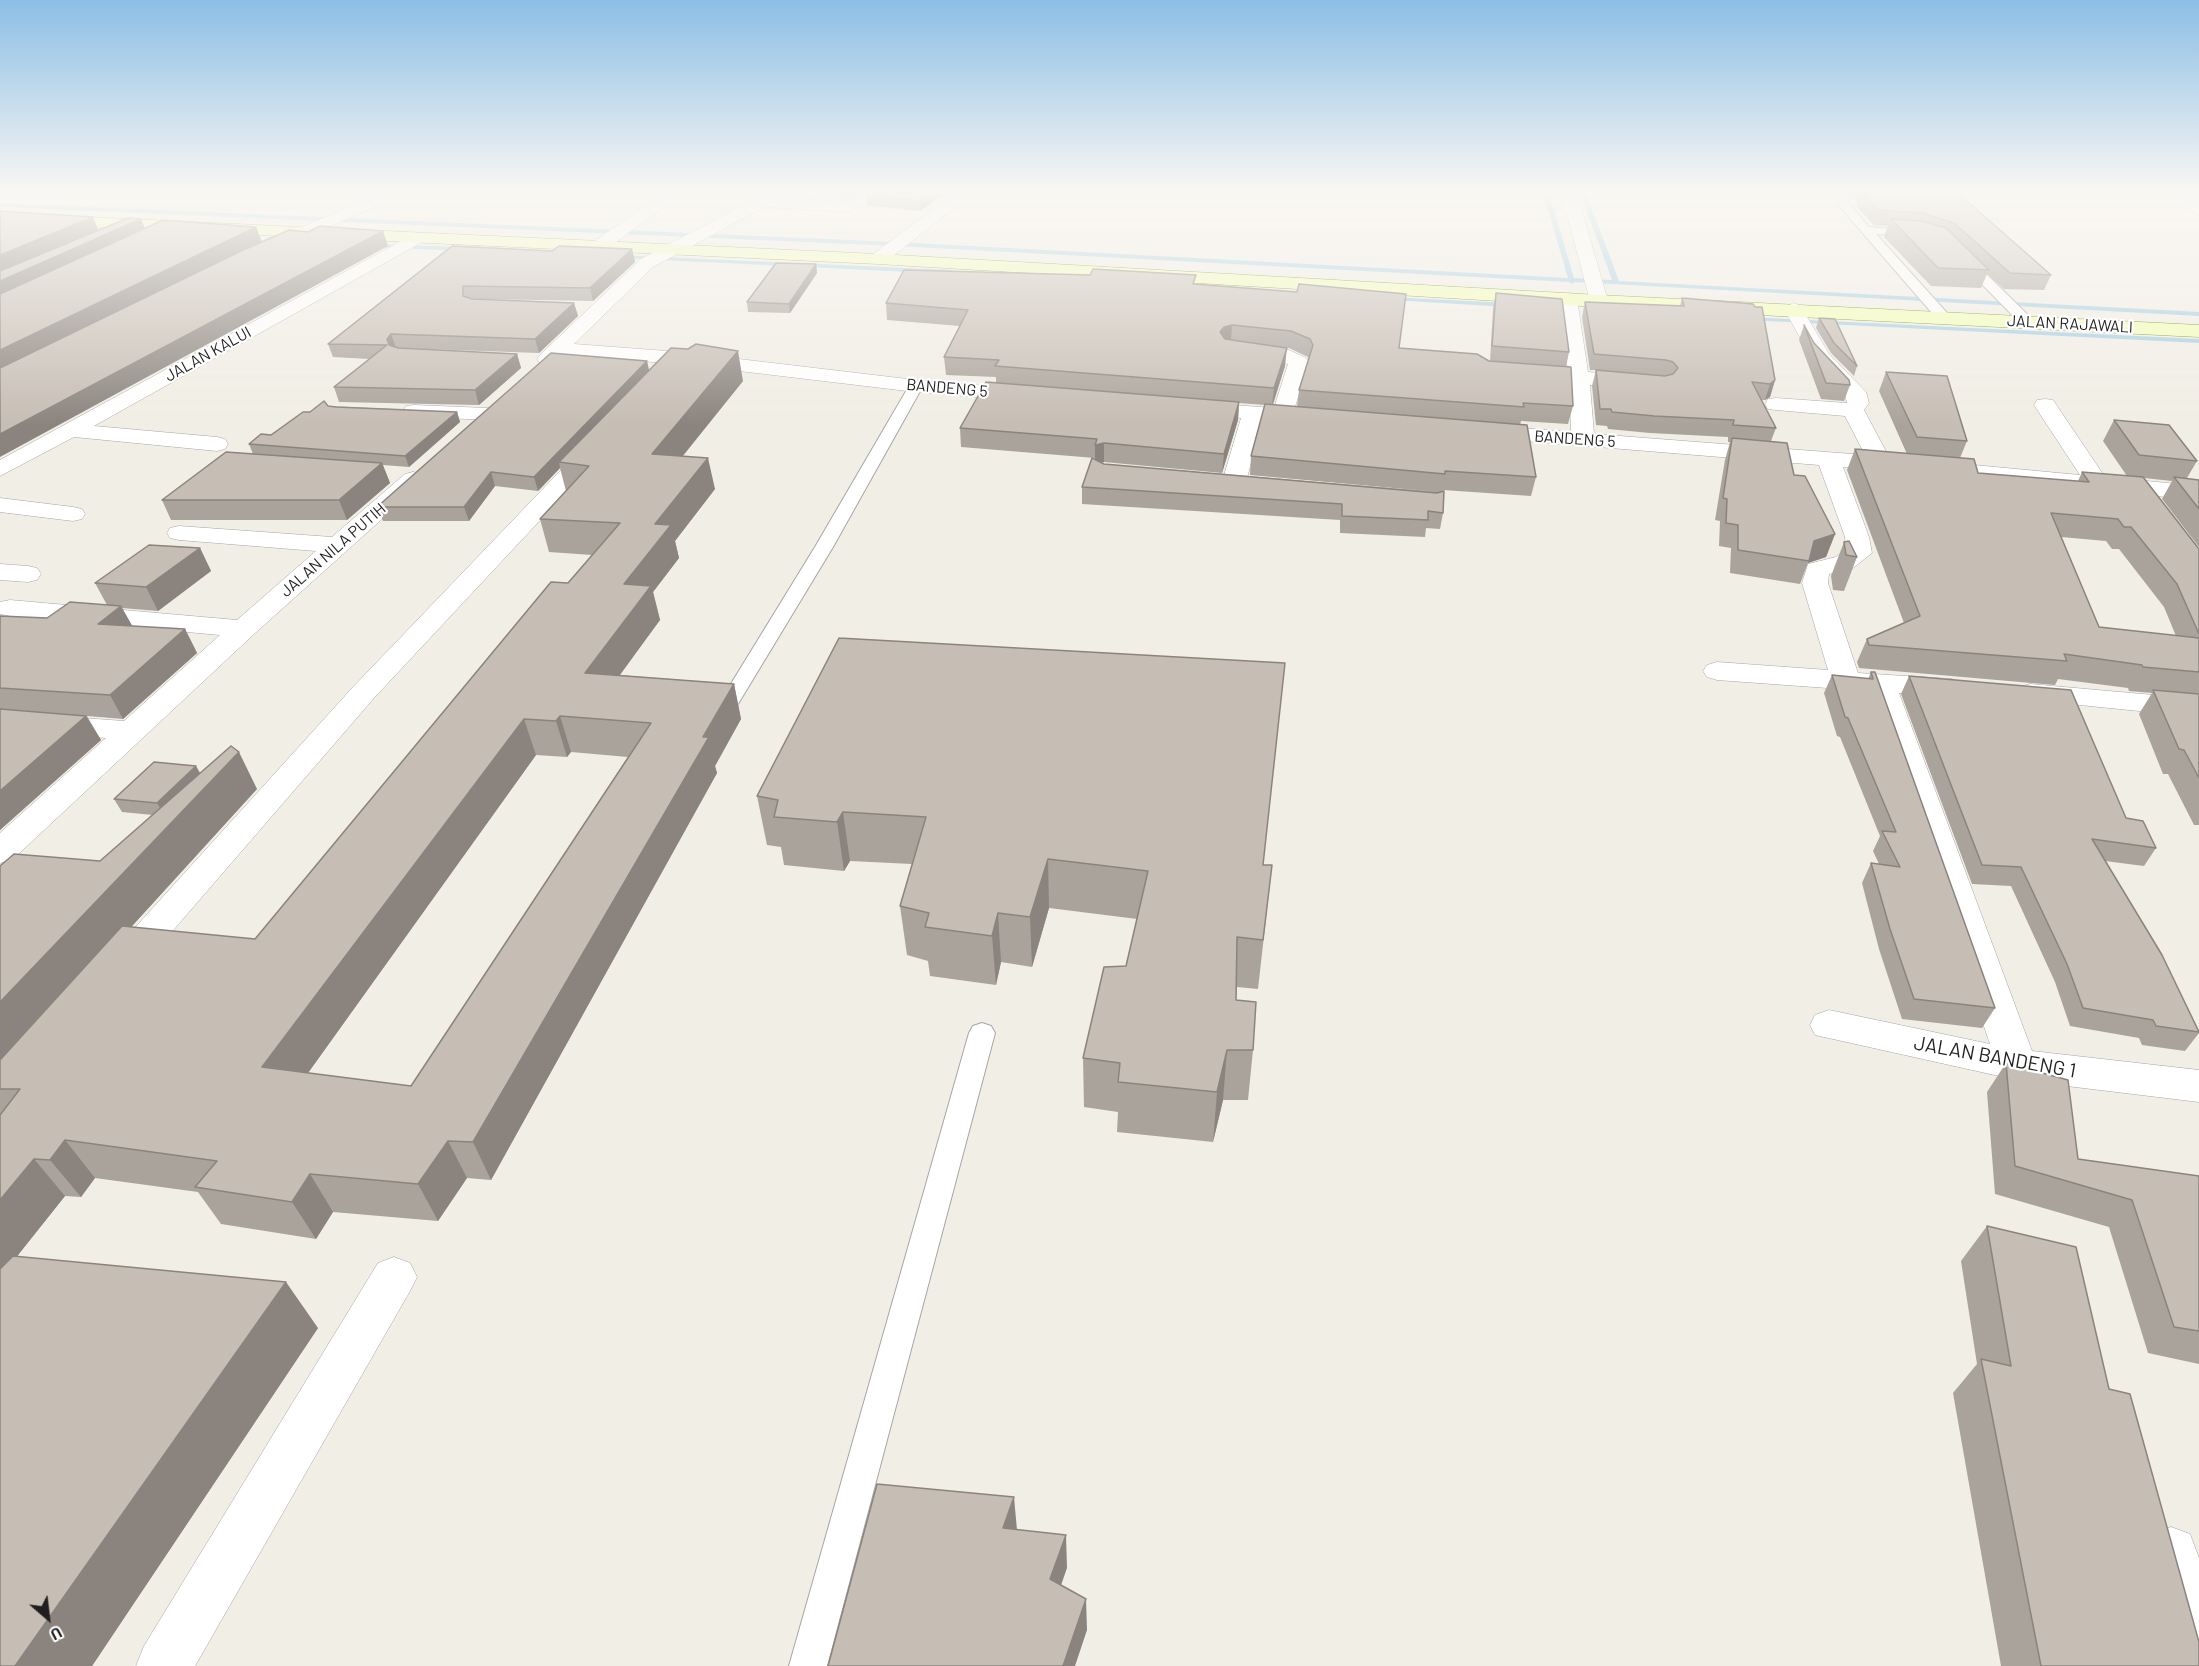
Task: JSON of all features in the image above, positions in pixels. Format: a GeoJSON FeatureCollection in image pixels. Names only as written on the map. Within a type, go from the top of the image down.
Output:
{"type":"FeatureCollection","features":[{"type":"Feature","properties":{"kind":"main road","name":"JALAN RAJAWALI"},"geometry":{"type":"LineString","coordinates":[[1081,271],[1599,301],[2199,331]]}},
{"type":"Feature","properties":{"kind":"street","name":"JALAN KALUI"},"geometry":{"type":"LineString","coordinates":[[0,470],[357,271]]}},
{"type":"Feature","properties":{"kind":"street","name":"BANDENG 5"},"geometry":{"type":"LineString","coordinates":[[637,271],[589,308],[538,362],[680,358],[916,386],[1044,396]]}},
{"type":"Feature","properties":{"kind":"street"},"geometry":{"type":"LineString","coordinates":[[1591,271],[1599,301]]}},
{"type":"Feature","properties":{"kind":"street"},"geometry":{"type":"LineString","coordinates":[[1568,299],[1579,378],[1583,440]]}},
{"type":"Feature","properties":{"kind":"street"},"geometry":{"type":"LineString","coordinates":[[1793,309],[1821,357],[1855,392],[1857,403],[1853,410]]}},
{"type":"Feature","properties":{"kind":"street"},"geometry":{"type":"LineString","coordinates":[[1232,350],[1289,356],[1299,362],[1282,415]]}},
{"type":"Feature","properties":{"kind":"street"},"geometry":{"type":"LineString","coordinates":[[656,384],[680,358]]}},
{"type":"Feature","properties":{"kind":"street"},"geometry":{"type":"LineString","coordinates":[[1509,372],[1661,384]]}},
{"type":"Feature","properties":{"kind":"street"},"geometry":{"type":"LineString","coordinates":[[1776,404],[1853,410]]}},
{"type":"Feature","properties":{"kind":"street"},"geometry":{"type":"LineString","coordinates":[[2045,405],[2098,484]]}},
{"type":"Feature","properties":{"kind":"street"},"geometry":{"type":"LineString","coordinates":[[397,411],[495,406],[460,437]]}},
{"type":"Feature","properties":{"kind":"street"},"geometry":{"type":"LineString","coordinates":[[1172,406],[1328,419]]}},
{"type":"Feature","properties":{"kind":"street"},"geometry":{"type":"LineString","coordinates":[[1853,410],[1881,463]]}},
{"type":"Feature","properties":{"kind":"street"},"geometry":{"type":"LineString","coordinates":[[1234,482],[1253,413]]}},
{"type":"Feature","properties":{"kind":"street"},"geometry":{"type":"LineString","coordinates":[[70,430],[217,444]]}},
{"type":"Feature","properties":{"kind":"street","name":"BANDENG 5"},"geometry":{"type":"LineString","coordinates":[[1467,430],[1881,463],[2199,493]]}},
{"type":"Feature","properties":{"kind":"street"},"geometry":{"type":"LineString","coordinates":[[101,989],[372,684],[608,434]]}},
{"type":"Feature","properties":{"kind":"street"},"geometry":{"type":"LineString","coordinates":[[1829,460],[1857,537],[1859,553],[1844,563],[1817,569],[1815,583],[1845,678]]}},
{"type":"Feature","properties":{"kind":"street","name":"JALAN NILA PUTIH"},"geometry":{"type":"LineString","coordinates":[[0,852],[243,629],[426,468],[381,473]]}},
{"type":"Feature","properties":{"kind":"street"},"geometry":{"type":"LineString","coordinates":[[1210,480],[1257,484]]}},
{"type":"Feature","properties":{"kind":"street"},"geometry":{"type":"LineString","coordinates":[[2139,488],[2159,515]]}},
{"type":"Feature","properties":{"kind":"street"},"geometry":{"type":"LineString","coordinates":[[0,505],[74,513]]}},
{"type":"Feature","properties":{"kind":"street"},"geometry":{"type":"LineString","coordinates":[[179,533],[339,545]]}},
{"type":"Feature","properties":{"kind":"street"},"geometry":{"type":"LineString","coordinates":[[0,572],[28,574]]}},
{"type":"Feature","properties":{"kind":"street"},"geometry":{"type":"LineString","coordinates":[[10,608],[243,629]]}},
{"type":"Feature","properties":{"kind":"street"},"geometry":{"type":"LineString","coordinates":[[1717,671],[1845,678],[1881,683],[2074,696],[2199,708]]}},
{"type":"Feature","properties":{"kind":"street"},"geometry":{"type":"LineString","coordinates":[[1881,683],[2017,1065]]}},
{"type":"Feature","properties":{"kind":"street"},"geometry":{"type":"LineString","coordinates":[[2074,696],[2087,729]]}},
{"type":"Feature","properties":{"kind":"street"},"geometry":{"type":"LineString","coordinates":[[0,721],[131,731]]}},
{"type":"Feature","properties":{"kind":"street","name":"JALAN BANDENG 1"},"geometry":{"type":"LineString","coordinates":[[1829,1025],[2017,1065],[2199,1086]]}},
{"type":"Feature","properties":{"kind":"street"},"geometry":{"type":"LineString","coordinates":[[164,1666],[394,1277]]}},
{"type":"Feature","properties":{"kind":"street"},"geometry":{"type":"LineString","coordinates":[[2154,1507],[2199,1630]]}},
{"type":"Feature","properties":{"kind":"lane"},"geometry":{"type":"LineString","coordinates":[[1902,271],[1943,317]]}},
{"type":"Feature","properties":{"kind":"lane"},"geometry":{"type":"LineString","coordinates":[[1976,271],[2027,322]]}},
{"type":"Feature","properties":{"kind":"lane"},"geometry":{"type":"LineString","coordinates":[[731,700],[824,547],[916,386]]}},
{"type":"Feature","properties":{"kind":"lane"},"geometry":{"type":"LineString","coordinates":[[808,1666],[982,1033]]}},
{"type":"Feature","properties":{"kind":"building"},"geometry":{"type":"Polygon","coordinates":[[[1,271],[23,271],[0,281],[1,271]]]}},
{"type":"Feature","properties":{"kind":"building"},"geometry":{"type":"Polygon","coordinates":[[[51,271],[165,271],[0,350],[0,294],[51,271]]]}},
{"type":"Feature","properties":{"kind":"building"},"geometry":{"type":"Polygon","coordinates":[[[200,271],[308,271],[0,434],[0,368],[200,271]]]}},
{"type":"Feature","properties":{"kind":"building"},"geometry":{"type":"Polygon","coordinates":[[[421,271],[609,271],[590,288],[463,286],[463,296],[472,299],[574,303],[535,339],[391,334],[387,339],[389,345],[398,348],[517,354],[475,390],[334,387],[387,345],[328,344],[421,271]]]}},
{"type":"Feature","properties":{"kind":"building"},"geometry":{"type":"Polygon","coordinates":[[[770,271],[811,271],[789,304],[747,302],[770,271]]]}},
{"type":"Feature","properties":{"kind":"building"},"geometry":{"type":"Polygon","coordinates":[[[904,271],[1090,275],[1092,271],[1123,271],[1196,275],[1193,284],[1297,292],[1299,284],[1406,294],[1399,348],[1477,354],[1489,361],[1571,367],[1573,406],[1523,403],[1524,407],[1299,390],[1313,345],[1310,339],[1291,331],[1232,325],[1224,327],[1220,332],[1225,339],[1287,348],[1274,388],[995,366],[999,360],[944,357],[968,310],[886,303],[904,271]]]}},
{"type":"Feature","properties":{"kind":"building"},"geometry":{"type":"Polygon","coordinates":[[[2007,271],[2046,271],[2051,275],[2010,273],[2007,271]]]}},
{"type":"Feature","properties":{"kind":"building"},"geometry":{"type":"Polygon","coordinates":[[[1496,293],[1562,299],[1569,352],[1492,346],[1496,293]]]}},
{"type":"Feature","properties":{"kind":"building"},"geometry":{"type":"Polygon","coordinates":[[[1682,298],[1753,304],[1755,307],[1762,307],[1775,380],[1770,384],[1752,382],[1776,428],[1733,425],[1734,420],[1654,416],[1600,409],[1596,370],[1665,376],[1673,374],[1678,368],[1673,362],[1666,360],[1594,354],[1585,302],[1684,306],[1682,298]]]}},
{"type":"Feature","properties":{"kind":"building"},"geometry":{"type":"Polygon","coordinates":[[[1819,318],[1835,319],[1857,366],[1834,343],[1819,318]]]}},
{"type":"Feature","properties":{"kind":"building"},"geometry":{"type":"Polygon","coordinates":[[[1804,325],[1814,343],[1849,380],[1850,385],[1826,383],[1804,325]]]}},
{"type":"Feature","properties":{"kind":"building"},"geometry":{"type":"Polygon","coordinates":[[[696,344],[738,351],[652,454],[708,458],[655,524],[671,525],[624,584],[651,586],[585,673],[734,684],[703,737],[709,737],[473,1142],[448,1141],[418,1184],[310,1174],[292,1202],[195,1187],[217,1161],[65,1140],[50,1160],[34,1159],[0,1200],[0,1115],[20,1089],[0,1089],[0,1060],[122,926],[255,939],[551,582],[568,583],[620,523],[540,519],[589,466],[559,462],[671,348],[688,349],[696,344]],[[560,716],[556,721],[524,719],[262,1067],[411,1086],[651,723],[560,716]]]}},
{"type":"Feature","properties":{"kind":"building"},"geometry":{"type":"Polygon","coordinates":[[[551,353],[647,361],[534,477],[491,472],[464,507],[377,507],[551,353]]]}},
{"type":"Feature","properties":{"kind":"building"},"geometry":{"type":"Polygon","coordinates":[[[1886,372],[1947,376],[1967,441],[1917,437],[1886,372]]]}},
{"type":"Feature","properties":{"kind":"building"},"geometry":{"type":"Polygon","coordinates":[[[986,382],[1239,402],[1224,454],[1104,443],[1095,445],[1097,439],[960,428],[986,382]]]}},
{"type":"Feature","properties":{"kind":"building"},"geometry":{"type":"Polygon","coordinates":[[[324,401],[328,406],[336,407],[457,412],[405,456],[249,444],[261,434],[271,435],[303,412],[310,412],[324,401]]]}},
{"type":"Feature","properties":{"kind":"building"},"geometry":{"type":"Polygon","coordinates":[[[1265,404],[1527,425],[1536,477],[1445,471],[1445,474],[1251,456],[1265,404]]]}},
{"type":"Feature","properties":{"kind":"building"},"geometry":{"type":"Polygon","coordinates":[[[2114,420],[2169,425],[2197,461],[2139,455],[2114,420]]]}},
{"type":"Feature","properties":{"kind":"building"},"geometry":{"type":"Polygon","coordinates":[[[1732,438],[1787,443],[1794,475],[1805,476],[1835,534],[1814,541],[1809,561],[1738,550],[1738,525],[1726,523],[1727,499],[1723,498],[1732,438]]]}},
{"type":"Feature","properties":{"kind":"building"},"geometry":{"type":"Polygon","coordinates":[[[1855,449],[1974,459],[1978,473],[2089,482],[2082,472],[2143,477],[2199,549],[2199,634],[2177,584],[2131,527],[2124,527],[2118,519],[2051,513],[2099,627],[2199,638],[2199,672],[2143,667],[2142,665],[2064,654],[2067,661],[1869,645],[1867,639],[1920,616],[1855,449]]]}},
{"type":"Feature","properties":{"kind":"building"},"geometry":{"type":"Polygon","coordinates":[[[226,452],[382,463],[339,500],[162,500],[226,452]]]}},
{"type":"Feature","properties":{"kind":"building"},"geometry":{"type":"Polygon","coordinates":[[[1092,458],[1104,464],[1437,493],[1444,491],[1443,513],[1428,511],[1428,520],[1342,516],[1342,504],[1082,487],[1092,458]]]}},
{"type":"Feature","properties":{"kind":"building"},"geometry":{"type":"Polygon","coordinates":[[[2174,477],[2199,480],[2199,509],[2174,477]]]}},
{"type":"Feature","properties":{"kind":"building"},"geometry":{"type":"Polygon","coordinates":[[[1849,541],[1857,557],[1846,555],[1844,542],[1849,541]]]}},
{"type":"Feature","properties":{"kind":"building"},"geometry":{"type":"Polygon","coordinates":[[[149,545],[200,548],[146,587],[95,583],[149,545]]]}},
{"type":"Feature","properties":{"kind":"building"},"geometry":{"type":"Polygon","coordinates":[[[70,602],[121,606],[98,624],[185,629],[110,695],[0,688],[0,616],[47,618],[70,602]]]}},
{"type":"Feature","properties":{"kind":"building"},"geometry":{"type":"Polygon","coordinates":[[[839,638],[1285,663],[1263,865],[1272,865],[1263,940],[1237,937],[1236,1000],[1256,1002],[1253,1050],[1227,1050],[1217,1092],[1118,1082],[1120,1063],[1083,1058],[1104,967],[1126,966],[1148,871],[1048,859],[1030,917],[998,913],[992,936],[925,927],[929,913],[900,906],[926,817],[843,812],[837,822],[774,817],[778,800],[757,796],[839,638]]]}},
{"type":"Feature","properties":{"kind":"building"},"geometry":{"type":"Polygon","coordinates":[[[1871,672],[1875,672],[1995,1008],[1914,999],[1871,863],[1900,867],[1882,831],[1896,832],[1848,718],[1845,717],[1832,675],[1873,679],[1871,672]]]}},
{"type":"Feature","properties":{"kind":"building"},"geometry":{"type":"Polygon","coordinates":[[[1909,676],[2071,690],[2126,818],[2143,821],[2156,848],[2092,839],[2162,955],[2199,1032],[2156,1026],[2153,1020],[2083,1008],[2067,964],[2021,867],[1982,865],[1909,676]]]}},
{"type":"Feature","properties":{"kind":"building"},"geometry":{"type":"Polygon","coordinates":[[[2153,690],[2199,694],[2199,778],[2184,750],[2179,749],[2153,690]]]}},
{"type":"Feature","properties":{"kind":"building"},"geometry":{"type":"Polygon","coordinates":[[[0,709],[86,716],[0,791],[0,709]]]}},
{"type":"Feature","properties":{"kind":"building"},"geometry":{"type":"Polygon","coordinates":[[[231,746],[239,752],[0,1002],[0,866],[14,854],[100,861],[231,746]]]}},
{"type":"Feature","properties":{"kind":"building"},"geometry":{"type":"Polygon","coordinates":[[[154,762],[196,766],[157,803],[114,799],[154,762]]]}},
{"type":"Feature","properties":{"kind":"building"},"geometry":{"type":"Polygon","coordinates":[[[2006,1063],[2068,1080],[2078,1159],[2199,1176],[2199,1331],[2174,1327],[2132,1200],[2015,1166],[2006,1063]]]}},
{"type":"Feature","properties":{"kind":"building"},"geometry":{"type":"Polygon","coordinates":[[[1987,1226],[2076,1247],[2109,1389],[2130,1394],[2199,1642],[2199,1666],[2041,1666],[1981,1359],[2011,1366],[1987,1226]]]}},
{"type":"Feature","properties":{"kind":"building"},"geometry":{"type":"Polygon","coordinates":[[[13,1256],[286,1282],[15,1666],[0,1666],[0,1269],[13,1256]]]}},
{"type":"Feature","properties":{"kind":"building"},"geometry":{"type":"Polygon","coordinates":[[[877,1484],[1014,1497],[1003,1528],[1066,1535],[1050,1579],[1086,1599],[1063,1666],[828,1666],[877,1484]]]}},
{"type":"Feature","properties":{"kind":"waterway"},"geometry":{"type":"LineString","coordinates":[[926,271],[952,272]]}},
{"type":"Feature","properties":{"kind":"waterway"},"geometry":{"type":"LineString","coordinates":[[1394,271],[1571,280]]}},
{"type":"Feature","properties":{"kind":"waterway"},"geometry":{"type":"LineString","coordinates":[[1569,271],[1571,280]]}},
{"type":"Feature","properties":{"kind":"waterway"},"geometry":{"type":"LineString","coordinates":[[1612,271],[1617,283]]}},
{"type":"Feature","properties":{"kind":"waterway"},"geometry":{"type":"LineString","coordinates":[[1571,280],[1617,283]]}},
{"type":"Feature","properties":{"kind":"waterway"},"geometry":{"type":"LineString","coordinates":[[1617,283],[2199,314]]}},
{"type":"Feature","properties":{"kind":"waterway"},"geometry":{"type":"LineString","coordinates":[[1391,298],[1509,305]]}},
{"type":"Feature","properties":{"kind":"waterway"},"geometry":{"type":"LineString","coordinates":[[1748,318],[2199,341]]}}]}
